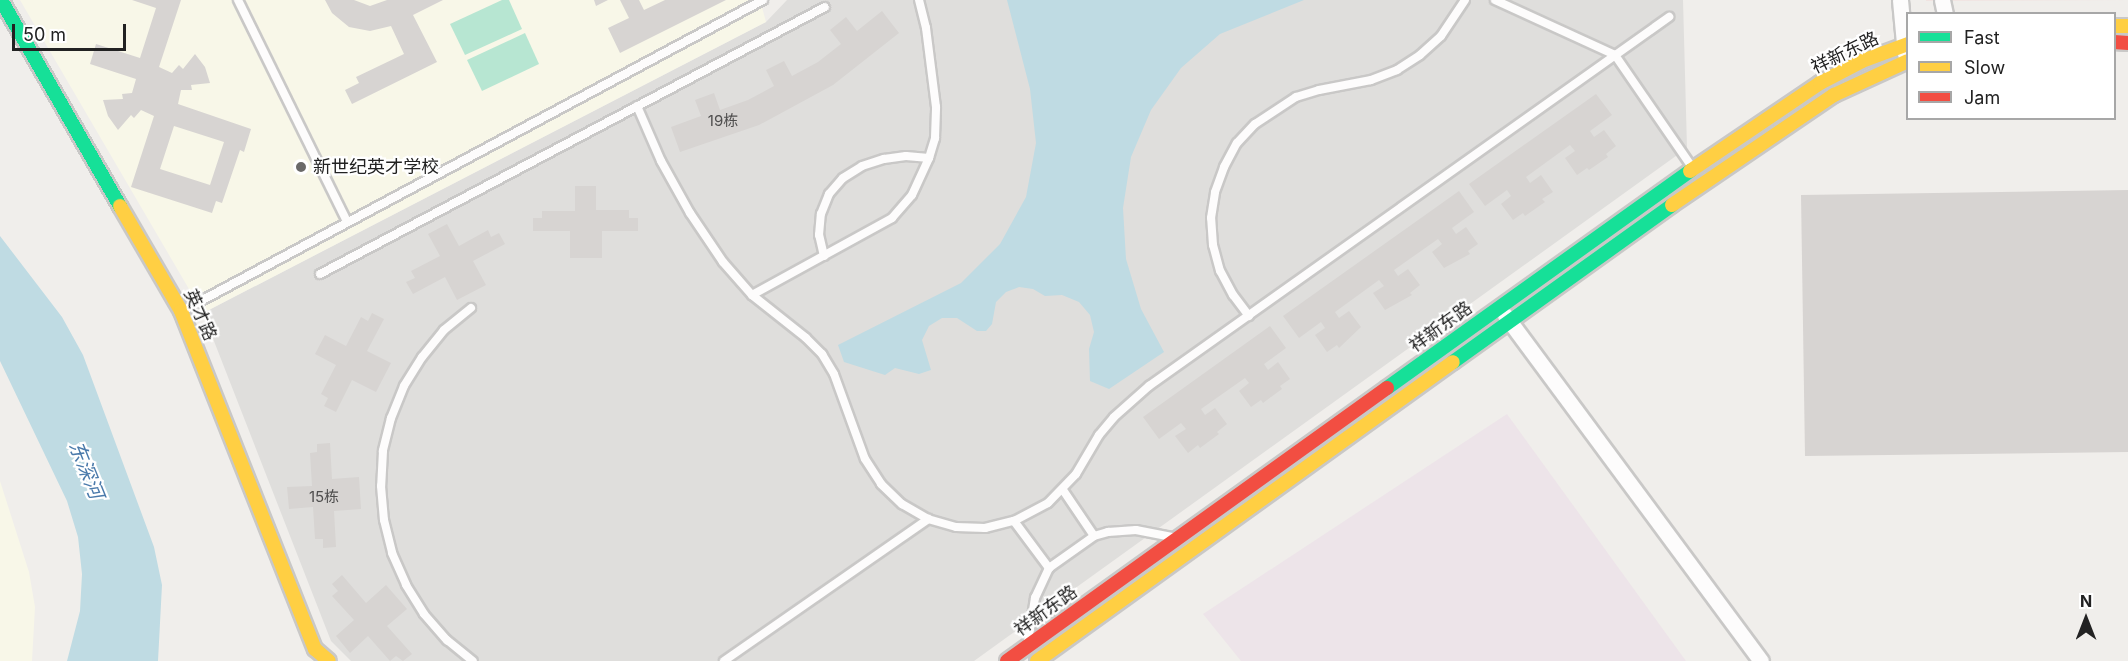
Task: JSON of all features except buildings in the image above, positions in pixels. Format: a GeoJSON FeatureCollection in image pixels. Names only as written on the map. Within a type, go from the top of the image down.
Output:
{"type":"FeatureCollection","features":[{"type":"Feature","properties":{"kind":"street","name":"英才路"},"geometry":{"type":"LineString","coordinates":[[1,0],[181,311],[315,648],[329,661]]}},
{"type":"Feature","properties":{"kind":"street"},"geometry":{"type":"LineString","coordinates":[[1900,0],[1906,44]]}},
{"type":"Feature","properties":{"kind":"street","name":"祥新东路"},"geometry":{"type":"LineString","coordinates":[[1007,661],[1693,168],[1820,83],[1862,61],[1906,44]]}},
{"type":"Feature","properties":{"kind":"street","name":"祥新东路"},"geometry":{"type":"LineString","coordinates":[[1037,661],[1703,183],[1834,94],[1906,61]]}},
{"type":"Feature","properties":{"kind":"street"},"geometry":{"type":"LineString","coordinates":[[1500,307],[1761,661]]}},
{"type":"Feature","properties":{"kind":"lane"},"geometry":{"type":"LineString","coordinates":[[238,0],[347,222]]}},
{"type":"Feature","properties":{"kind":"lane"},"geometry":{"type":"LineString","coordinates":[[181,311],[763,0]]}},
{"type":"Feature","properties":{"kind":"lane"},"geometry":{"type":"LineString","coordinates":[[752,295],[892,218],[912,195],[929,158],[934,138],[936,107],[926,28],[919,0]]}},
{"type":"Feature","properties":{"kind":"lane"},"geometry":{"type":"LineString","coordinates":[[1250,316],[1233,295],[1221,271],[1213,245],[1211,218],[1215,192],[1224,166],[1237,143],[1255,123],[1296,97],[1371,80],[1397,70],[1420,55],[1441,36],[1465,0]]}},
{"type":"Feature","properties":{"kind":"lane"},"geometry":{"type":"LineString","coordinates":[[1495,0],[1615,55],[1703,183]]}},
{"type":"Feature","properties":{"kind":"lane"},"geometry":{"type":"LineString","coordinates":[[320,274],[825,7]]}},
{"type":"Feature","properties":{"kind":"lane"},"geometry":{"type":"LineString","coordinates":[[637,106],[690,213],[723,262],[752,295],[806,338],[822,354],[834,374],[870,467],[881,484],[902,504],[928,519],[956,527],[986,528],[1014,521],[1048,503],[1063,490],[1099,435],[1131,401],[1669,17]]}},
{"type":"Feature","properties":{"kind":"lane"},"geometry":{"type":"LineString","coordinates":[[824,256],[819,235],[821,214],[829,194],[843,178],[862,166],[884,159],[906,156],[929,158]]}},
{"type":"Feature","properties":{"kind":"lane"},"geometry":{"type":"LineString","coordinates":[[471,308],[437,339],[404,386],[391,418],[383,451],[381,486],[384,520],[389,542],[406,585],[424,614],[447,640],[473,661]]}},
{"type":"Feature","properties":{"kind":"lane"},"geometry":{"type":"LineString","coordinates":[[1063,490],[1094,536]]}},
{"type":"Feature","properties":{"kind":"lane"},"geometry":{"type":"LineString","coordinates":[[724,661],[928,519]]}},
{"type":"Feature","properties":{"kind":"lane"},"geometry":{"type":"LineString","coordinates":[[1014,521],[1048,568]]}},
{"type":"Feature","properties":{"kind":"lane"},"geometry":{"type":"LineString","coordinates":[[1028,646],[1035,598],[1048,568],[1094,536],[1136,530],[1178,539]]}},
{"type":"Feature","properties":{"kind":"shaded area","name":"新世纪英才学校"},"geometry":{"type":"Polygon","coordinates":[[[20,0],[760,0],[766,22],[203,313],[20,0]]]}},
{"type":"Feature","properties":{"kind":"shaded area"},"geometry":{"type":"Polygon","coordinates":[[[787,0],[1683,0],[1687,148],[974,661],[351,661],[331,641],[203,313],[766,22],[787,0]]]}},
{"type":"Feature","properties":{"kind":"shaded area"},"geometry":{"type":"Polygon","coordinates":[[[1926,0],[2128,0],[1926,1],[1926,0]]]}},
{"type":"Feature","properties":{"kind":"shaded area"},"geometry":{"type":"Polygon","coordinates":[[[1507,414],[1686,661],[1241,661],[1203,614],[1507,414]]]}},
{"type":"Feature","properties":{"kind":"shaded area"},"geometry":{"type":"Polygon","coordinates":[[[0,481],[29,572],[35,607],[32,661],[0,661],[0,481]]]}},
{"type":"Feature","properties":{"kind":"green space"},"geometry":{"type":"Polygon","coordinates":[[[502,0],[509,0],[522,29],[465,55],[450,24],[502,0]]]}},
{"type":"Feature","properties":{"kind":"green space"},"geometry":{"type":"Polygon","coordinates":[[[525,33],[539,64],[482,91],[467,60],[525,33]]]}},
{"type":"Feature","properties":{"kind":"water"},"geometry":{"type":"Polygon","coordinates":[[[1007,0],[1304,0],[1220,34],[1181,68],[1151,110],[1131,157],[1123,208],[1126,259],[1141,309],[1164,352],[1109,389],[1090,381],[1089,349],[1094,332],[1090,315],[1079,302],[1062,295],[1045,296],[1033,289],[1019,287],[1006,292],[996,302],[992,324],[986,331],[977,331],[957,318],[942,318],[929,326],[922,340],[931,370],[919,374],[895,368],[885,375],[844,362],[838,345],[961,283],[1000,244],[1026,197],[1036,143],[1030,89],[1007,0]]]}},
{"type":"Feature","properties":{"kind":"water","name":"东深河"},"geometry":{"type":"Polygon","coordinates":[[[0,236],[62,317],[83,355],[154,547],[162,585],[158,661],[67,661],[80,611],[82,574],[78,537],[67,501],[0,361],[0,236]]]}},
{"type":"Feature","properties":{"kind":"traffic: fast"},"geometry":{"type":"LineString","coordinates":[[1,0],[120,206]]}},
{"type":"Feature","properties":{"kind":"traffic: fast"},"geometry":{"type":"LineString","coordinates":[[1387,388],[1690,171]]}},
{"type":"Feature","properties":{"kind":"traffic: fast"},"geometry":{"type":"LineString","coordinates":[[1453,362],[1672,205]]}},
{"type":"Feature","properties":{"kind":"traffic: slow"},"geometry":{"type":"LineString","coordinates":[[2116,26],[2128,26]]}},
{"type":"Feature","properties":{"kind":"traffic: slow"},"geometry":{"type":"LineString","coordinates":[[1690,171],[1820,83],[1862,61],[1906,45]]}},
{"type":"Feature","properties":{"kind":"traffic: slow"},"geometry":{"type":"LineString","coordinates":[[1672,205],[1834,95],[1906,62]]}},
{"type":"Feature","properties":{"kind":"traffic: slow"},"geometry":{"type":"LineString","coordinates":[[120,206],[181,311],[315,649],[329,661]]}},
{"type":"Feature","properties":{"kind":"traffic: slow"},"geometry":{"type":"LineString","coordinates":[[1037,661],[1453,362]]}},
{"type":"Feature","properties":{"kind":"traffic: jam"},"geometry":{"type":"LineString","coordinates":[[2116,42],[2128,43]]}},
{"type":"Feature","properties":{"kind":"traffic: jam"},"geometry":{"type":"LineString","coordinates":[[1007,661],[1387,388]]}},
{"type":"Feature","properties":{"kind":"place","name":"新世纪英才学校"},"geometry":{"type":"Point","coordinates":[301,167]}}]}
